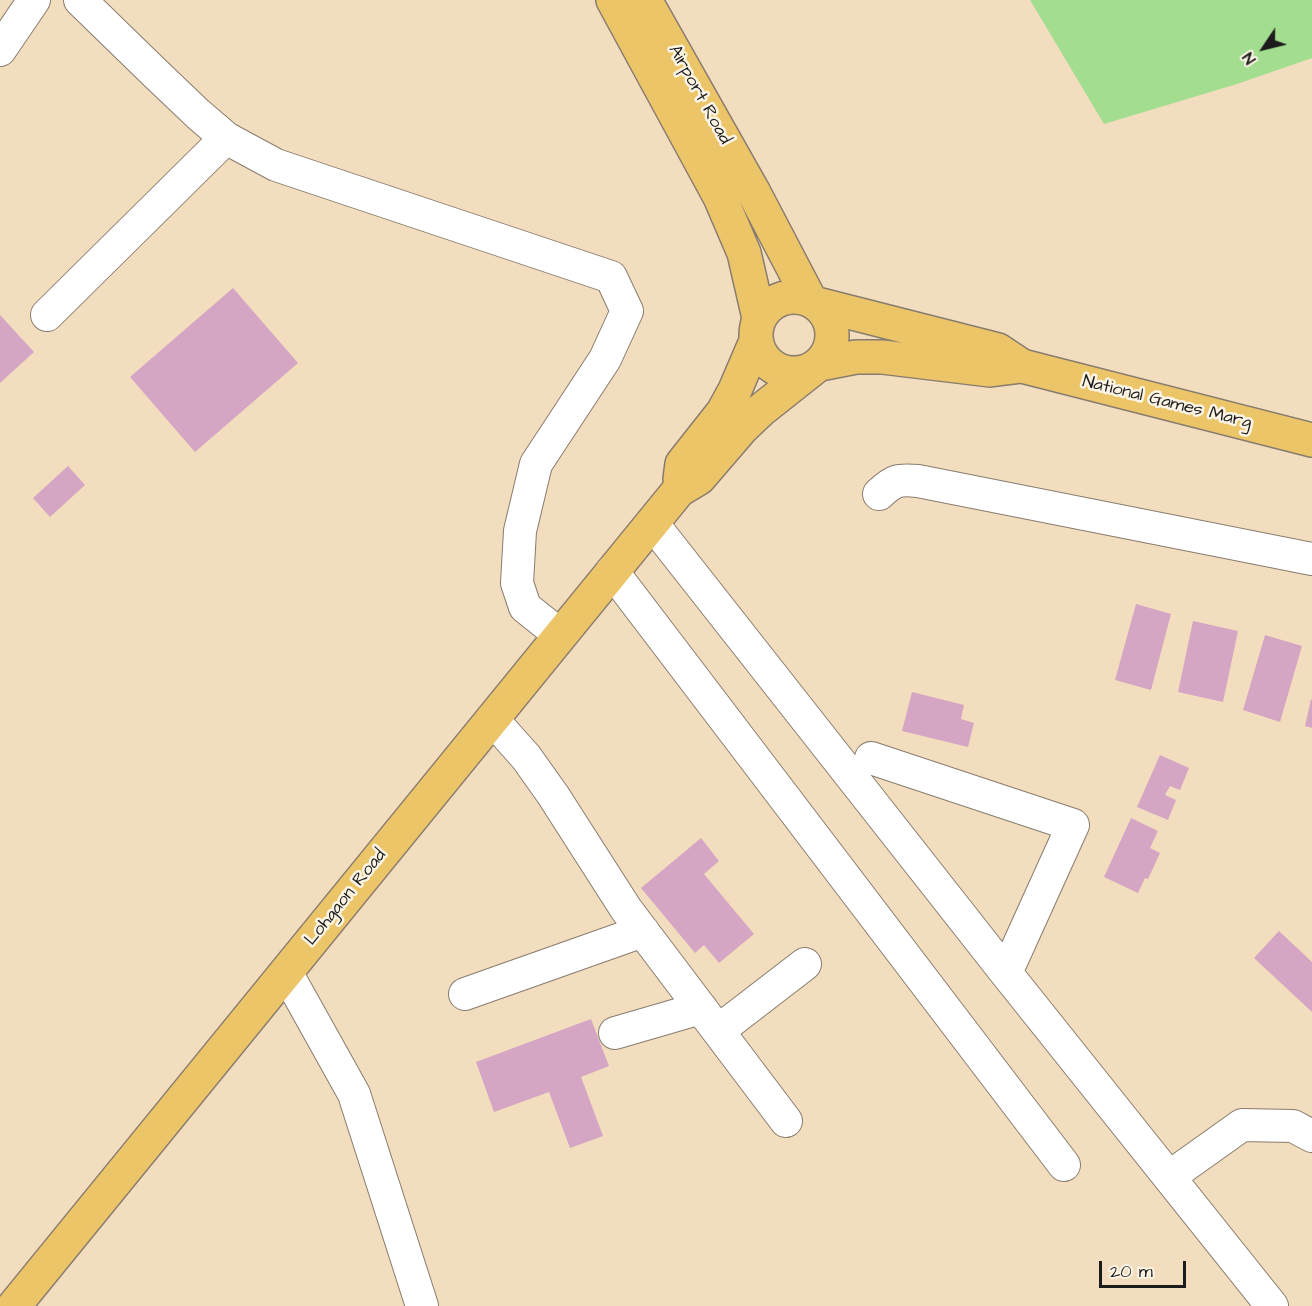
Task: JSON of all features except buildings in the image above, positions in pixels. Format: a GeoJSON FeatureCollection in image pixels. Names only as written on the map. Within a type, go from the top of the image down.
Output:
{"type":"FeatureCollection","features":[{"type":"Feature","properties":{"kind":"main road"},"geometry":{"type":"LineString","coordinates":[[613,0],[720,197],[744,253],[761,355],[777,370],[785,372],[800,373],[817,366]]}},
{"type":"Feature","properties":{"kind":"main road","name":"Airport Road"},"geometry":{"type":"LineString","coordinates":[[645,0],[814,302]]}},
{"type":"Feature","properties":{"kind":"main road"},"geometry":{"type":"LineString","coordinates":[[796,297],[814,302],[827,315],[832,329],[829,351],[817,366],[760,410],[699,478],[679,490],[682,464],[727,405],[768,306],[781,299],[796,297]]}},
{"type":"Feature","properties":{"kind":"main road","name":"National Games Marg"},"geometry":{"type":"LineString","coordinates":[[814,302],[998,350],[1022,366],[1312,440]]}},
{"type":"Feature","properties":{"kind":"main road","name":"National Games Marg"},"geometry":{"type":"LineString","coordinates":[[817,366],[856,357],[882,357],[990,370],[1022,366]]}},
{"type":"Feature","properties":{"kind":"main road","name":"Lohgaon Road"},"geometry":{"type":"LineString","coordinates":[[14,1306],[679,490]]}},
{"type":"Feature","properties":{"kind":"street"},"geometry":{"type":"LineString","coordinates":[[0,50],[34,0]]}},
{"type":"Feature","properties":{"kind":"street"},"geometry":{"type":"LineString","coordinates":[[80,0],[226,138],[276,165],[611,277],[627,310],[605,359],[536,464],[520,531],[517,583],[525,607],[560,635]]}},
{"type":"Feature","properties":{"kind":"street"},"geometry":{"type":"LineString","coordinates":[[47,315],[226,138]]}},
{"type":"Feature","properties":{"kind":"street"},"geometry":{"type":"LineString","coordinates":[[879,494],[886,487],[901,480],[918,481],[1312,559]]}},
{"type":"Feature","properties":{"kind":"street"},"geometry":{"type":"LineString","coordinates":[[652,523],[1006,973],[1272,1306]]}},
{"type":"Feature","properties":{"kind":"street"},"geometry":{"type":"LineString","coordinates":[[612,571],[1064,1164]]}},
{"type":"Feature","properties":{"kind":"street"},"geometry":{"type":"LineString","coordinates":[[492,719],[526,757],[626,909],[786,1121]]}},
{"type":"Feature","properties":{"kind":"street"},"geometry":{"type":"LineString","coordinates":[[871,758],[1072,825],[1006,973]]}},
{"type":"Feature","properties":{"kind":"street"},"geometry":{"type":"LineString","coordinates":[[465,994],[643,932]]}},
{"type":"Feature","properties":{"kind":"street"},"geometry":{"type":"LineString","coordinates":[[615,1033],[710,1019],[805,964]]}},
{"type":"Feature","properties":{"kind":"street"},"geometry":{"type":"LineString","coordinates":[[286,972],[354,1094],[422,1306]]}},
{"type":"Feature","properties":{"kind":"street"},"geometry":{"type":"LineString","coordinates":[[1169,1178],[1242,1125],[1293,1126],[1312,1136]]}},
{"type":"Feature","properties":{"kind":"green space"},"geometry":{"type":"Polygon","coordinates":[[[1030,0],[1312,0],[1312,58],[1237,84],[1104,124],[1030,0]]]}}]}
